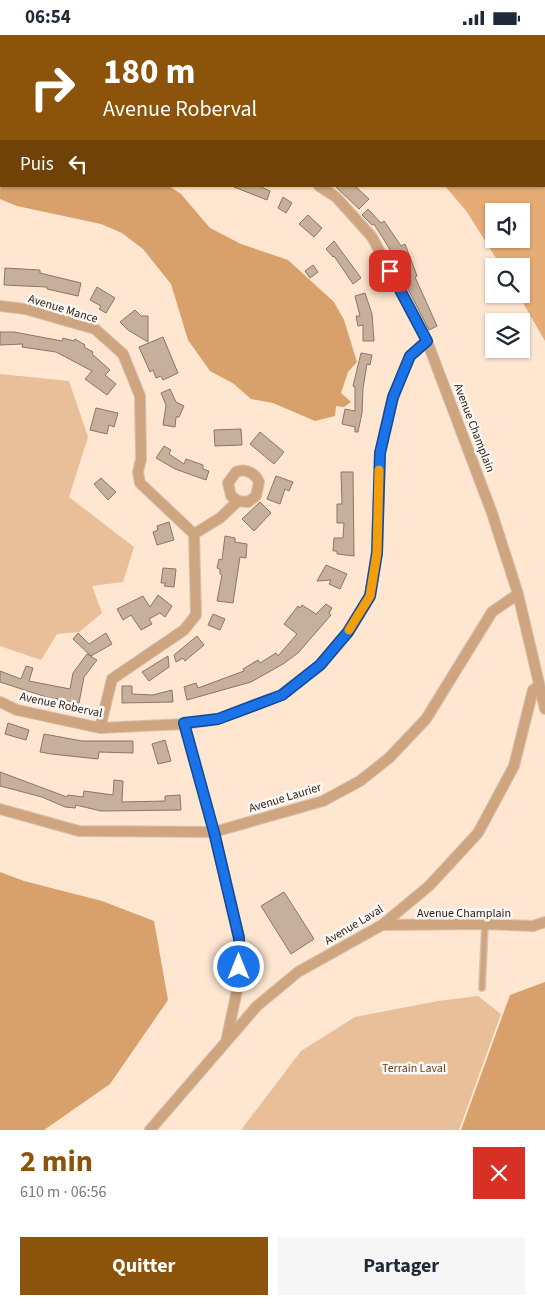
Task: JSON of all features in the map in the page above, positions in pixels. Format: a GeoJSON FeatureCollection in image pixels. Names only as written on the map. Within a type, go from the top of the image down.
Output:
{"type":"FeatureCollection","features":[{"type":"Feature","properties":{"kind":"street","name":"Avenue Champlain"},"geometry":{"type":"LineString","coordinates":[[321,187],[336,197],[372,237],[427,341],[492,513],[518,594],[545,709]]}},
{"type":"Feature","properties":{"kind":"street","name":"Avenue Mance"},"geometry":{"type":"LineString","coordinates":[[0,306],[25,309],[95,329],[123,354],[140,396],[141,459],[138,472],[140,483],[194,534]]}},
{"type":"Feature","properties":{"kind":"street","name":"Avenue Roberval"},"geometry":{"type":"LineString","coordinates":[[0,702],[17,710],[100,727],[184,723],[218,719],[282,695],[320,665],[348,632],[370,596],[377,553],[380,453],[393,397],[410,356],[427,341]]}},
{"type":"Feature","properties":{"kind":"street"},"geometry":{"type":"LineString","coordinates":[[100,727],[112,679],[184,630],[196,615],[194,534],[220,518],[238,501]]}},
{"type":"Feature","properties":{"kind":"street","name":"Avenue Laurier"},"geometry":{"type":"LineString","coordinates":[[0,809],[80,831],[214,832],[323,801],[360,781],[382,764],[426,719],[492,612],[518,594]]}},
{"type":"Feature","properties":{"kind":"street","name":"Avenue Laval"},"geometry":{"type":"LineString","coordinates":[[150,1130],[257,1006],[298,972],[382,925],[429,886],[478,833],[514,766],[533,690],[539,686]]}},
{"type":"Feature","properties":{"kind":"street"},"geometry":{"type":"LineString","coordinates":[[184,723],[214,832],[239,938],[239,981],[225,1043]]}},
{"type":"Feature","properties":{"kind":"street","name":"Avenue Champlain"},"geometry":{"type":"LineString","coordinates":[[382,925],[486,924],[533,926],[545,922]]}},
{"type":"Feature","properties":{"kind":"lane"},"geometry":{"type":"LineString","coordinates":[[482,988],[486,924]]}},
{"type":"Feature","properties":{"kind":"green space"},"geometry":{"type":"Polygon","coordinates":[[[0,374],[69,381],[88,437],[69,497],[134,547],[123,582],[92,586],[102,613],[79,632],[57,634],[41,660],[0,646],[0,374]]]}},
{"type":"Feature","properties":{"kind":"green space","name":"Terrain Laval"},"geometry":{"type":"Polygon","coordinates":[[[478,996],[501,1014],[459,1130],[241,1130],[301,1051],[355,1017],[438,1001],[478,996]]]}},
{"type":"Feature","properties":{"kind":"shaded area"},"geometry":{"type":"Polygon","coordinates":[[[0,187],[170,187],[181,194],[210,228],[241,244],[288,260],[334,302],[344,320],[357,362],[348,372],[341,393],[351,402],[344,407],[336,406],[335,416],[315,421],[273,403],[251,399],[234,384],[210,371],[188,340],[171,284],[143,249],[122,233],[101,224],[17,206],[0,199],[0,187]]]}},
{"type":"Feature","properties":{"kind":"shaded area"},"geometry":{"type":"Polygon","coordinates":[[[446,187],[545,187],[545,341],[523,303],[530,303],[530,258],[496,258],[490,248],[530,248],[530,203],[485,203],[485,241],[467,212],[446,187]]]}},
{"type":"Feature","properties":{"kind":"shaded area"},"geometry":{"type":"Polygon","coordinates":[[[0,872],[24,881],[102,901],[154,921],[168,1000],[110,1084],[44,1130],[0,1130],[0,872]]]}},
{"type":"Feature","properties":{"kind":"shaded area"},"geometry":{"type":"Polygon","coordinates":[[[545,982],[545,1130],[461,1130],[510,995],[545,982]]]}},
{"type":"Feature","properties":{"kind":"building"},"geometry":{"type":"Polygon","coordinates":[[[234,187],[261,187],[270,191],[267,200],[234,187]]]}},
{"type":"Feature","properties":{"kind":"building"},"geometry":{"type":"Polygon","coordinates":[[[336,187],[356,187],[369,199],[359,209],[336,187]]]}},
{"type":"Feature","properties":{"kind":"building"},"geometry":{"type":"Polygon","coordinates":[[[283,197],[292,203],[286,213],[278,208],[283,197]]]}},
{"type":"Feature","properties":{"kind":"building"},"geometry":{"type":"Polygon","coordinates":[[[368,209],[381,223],[384,221],[401,246],[405,244],[417,276],[415,277],[437,326],[429,330],[389,252],[391,251],[374,224],[372,225],[362,215],[368,209]]]}},
{"type":"Feature","properties":{"kind":"building"},"geometry":{"type":"Polygon","coordinates":[[[308,215],[322,228],[314,237],[299,224],[308,215]]]}},
{"type":"Feature","properties":{"kind":"building"},"geometry":{"type":"Polygon","coordinates":[[[334,241],[361,278],[353,284],[334,256],[326,249],[334,241]]]}},
{"type":"Feature","properties":{"kind":"building"},"geometry":{"type":"Polygon","coordinates":[[[313,265],[318,272],[310,278],[305,271],[313,265]]]}},
{"type":"Feature","properties":{"kind":"building"},"geometry":{"type":"Polygon","coordinates":[[[5,268],[40,270],[40,273],[81,283],[78,296],[47,289],[47,287],[4,285],[5,268]]]}},
{"type":"Feature","properties":{"kind":"building"},"geometry":{"type":"Polygon","coordinates":[[[97,287],[115,298],[106,313],[99,309],[101,306],[90,300],[97,287]]]}},
{"type":"Feature","properties":{"kind":"building"},"geometry":{"type":"Polygon","coordinates":[[[365,293],[372,314],[374,341],[363,341],[363,325],[358,326],[356,316],[360,316],[355,296],[365,293]]]}},
{"type":"Feature","properties":{"kind":"building"},"geometry":{"type":"Polygon","coordinates":[[[135,310],[141,316],[148,316],[148,342],[128,330],[120,322],[135,310]]]}},
{"type":"Feature","properties":{"kind":"building"},"geometry":{"type":"Polygon","coordinates":[[[0,332],[14,332],[62,341],[63,338],[74,341],[75,339],[93,352],[92,354],[110,370],[105,375],[116,384],[107,395],[85,379],[92,371],[56,352],[22,347],[23,344],[0,345],[0,332]]]}},
{"type":"Feature","properties":{"kind":"building"},"geometry":{"type":"Polygon","coordinates":[[[163,337],[178,373],[163,380],[161,376],[156,378],[153,370],[150,372],[139,347],[163,337]]]}},
{"type":"Feature","properties":{"kind":"building"},"geometry":{"type":"Polygon","coordinates":[[[361,353],[372,355],[370,365],[367,364],[363,388],[362,413],[358,432],[355,432],[355,427],[342,424],[345,409],[355,411],[355,387],[353,386],[361,353]]]}},
{"type":"Feature","properties":{"kind":"building"},"geometry":{"type":"Polygon","coordinates":[[[170,389],[176,402],[184,406],[179,417],[176,417],[175,427],[163,425],[166,405],[161,393],[170,389]]]}},
{"type":"Feature","properties":{"kind":"building"},"geometry":{"type":"Polygon","coordinates":[[[96,408],[118,413],[114,427],[109,425],[107,434],[90,430],[96,408]]]}},
{"type":"Feature","properties":{"kind":"building"},"geometry":{"type":"Polygon","coordinates":[[[241,429],[242,445],[215,446],[214,430],[241,429]]]}},
{"type":"Feature","properties":{"kind":"building"},"geometry":{"type":"Polygon","coordinates":[[[260,432],[284,452],[274,464],[250,444],[260,432]]]}},
{"type":"Feature","properties":{"kind":"building"},"geometry":{"type":"Polygon","coordinates":[[[164,446],[171,450],[169,454],[184,464],[186,459],[203,465],[203,469],[209,471],[206,480],[175,469],[156,458],[164,446]]]}},
{"type":"Feature","properties":{"kind":"building"},"geometry":{"type":"Polygon","coordinates":[[[341,472],[353,472],[354,556],[337,554],[337,551],[333,551],[334,538],[343,538],[344,523],[337,523],[337,504],[342,504],[341,472]]]}},
{"type":"Feature","properties":{"kind":"building"},"geometry":{"type":"Polygon","coordinates":[[[276,476],[293,482],[289,491],[285,489],[280,504],[267,499],[276,476]]]}},
{"type":"Feature","properties":{"kind":"building"},"geometry":{"type":"Polygon","coordinates":[[[101,478],[116,492],[108,500],[94,484],[101,478]]]}},
{"type":"Feature","properties":{"kind":"building"},"geometry":{"type":"Polygon","coordinates":[[[260,502],[271,513],[254,531],[242,519],[260,502]]]}},
{"type":"Feature","properties":{"kind":"building"},"geometry":{"type":"Polygon","coordinates":[[[169,522],[174,540],[157,545],[153,532],[158,530],[157,526],[169,522]]]}},
{"type":"Feature","properties":{"kind":"building"},"geometry":{"type":"Polygon","coordinates":[[[225,536],[235,538],[235,542],[247,544],[246,558],[240,557],[233,603],[217,601],[222,575],[220,574],[220,569],[217,568],[219,559],[222,560],[225,536]]]}},
{"type":"Feature","properties":{"kind":"building"},"geometry":{"type":"Polygon","coordinates":[[[326,565],[347,574],[340,589],[329,584],[331,580],[317,581],[326,565]]]}},
{"type":"Feature","properties":{"kind":"building"},"geometry":{"type":"Polygon","coordinates":[[[163,568],[176,569],[174,587],[164,586],[166,583],[161,583],[163,568]]]}},
{"type":"Feature","properties":{"kind":"building"},"geometry":{"type":"Polygon","coordinates":[[[158,595],[172,606],[165,617],[160,613],[149,619],[152,624],[141,630],[131,615],[123,620],[117,609],[143,596],[150,607],[158,595]]]}},
{"type":"Feature","properties":{"kind":"building"},"geometry":{"type":"Polygon","coordinates":[[[326,604],[332,608],[329,613],[331,615],[298,653],[283,664],[251,682],[187,700],[184,687],[196,683],[198,688],[244,671],[243,669],[258,660],[260,663],[276,653],[278,656],[297,634],[284,624],[298,606],[300,608],[302,605],[316,614],[326,604]]]}},
{"type":"Feature","properties":{"kind":"building"},"geometry":{"type":"Polygon","coordinates":[[[213,614],[225,619],[220,630],[208,625],[213,614]]]}},
{"type":"Feature","properties":{"kind":"building"},"geometry":{"type":"Polygon","coordinates":[[[78,633],[89,644],[106,633],[112,644],[91,656],[73,639],[78,633]]]}},
{"type":"Feature","properties":{"kind":"building"},"geometry":{"type":"Polygon","coordinates":[[[197,636],[204,645],[185,661],[183,658],[176,662],[174,655],[197,636]]]}},
{"type":"Feature","properties":{"kind":"building"},"geometry":{"type":"Polygon","coordinates":[[[87,654],[97,660],[84,677],[79,703],[46,697],[0,682],[0,671],[21,679],[26,666],[33,668],[29,681],[70,689],[73,673],[87,654]]]}},
{"type":"Feature","properties":{"kind":"building"},"geometry":{"type":"Polygon","coordinates":[[[168,656],[169,667],[149,681],[142,672],[168,656]]]}},
{"type":"Feature","properties":{"kind":"building"},"geometry":{"type":"Polygon","coordinates":[[[122,686],[132,686],[132,694],[153,695],[172,690],[173,702],[122,703],[122,686]]]}},
{"type":"Feature","properties":{"kind":"building"},"geometry":{"type":"Polygon","coordinates":[[[8,723],[29,730],[26,740],[5,734],[8,723]]]}},
{"type":"Feature","properties":{"kind":"building"},"geometry":{"type":"Polygon","coordinates":[[[44,734],[82,741],[133,741],[133,753],[99,752],[98,759],[40,752],[44,734]]]}},
{"type":"Feature","properties":{"kind":"building"},"geometry":{"type":"Polygon","coordinates":[[[165,740],[171,761],[158,764],[152,744],[165,740]]]}},
{"type":"Feature","properties":{"kind":"building"},"geometry":{"type":"Polygon","coordinates":[[[0,772],[67,797],[68,795],[83,797],[84,791],[113,795],[114,780],[123,781],[122,802],[165,801],[165,796],[180,795],[181,810],[101,811],[76,805],[75,808],[65,807],[42,797],[0,786],[0,772]]]}},
{"type":"Feature","properties":{"kind":"building"},"geometry":{"type":"Polygon","coordinates":[[[284,892],[314,939],[291,954],[261,906],[284,892]]]}},
{"type":"Feature","properties":{"kind":"slow traffic"},"geometry":{"type":"LineString","coordinates":[[349,630],[370,596],[377,553],[379,470]]}},
{"type":"Feature","properties":{"kind":"route"},"geometry":{"type":"LineString","coordinates":[[239,967],[239,938],[214,832],[184,723],[218,719],[282,695],[320,665],[348,632],[370,596],[377,553],[380,453],[393,397],[410,356],[427,341],[390,271]]}}]}
